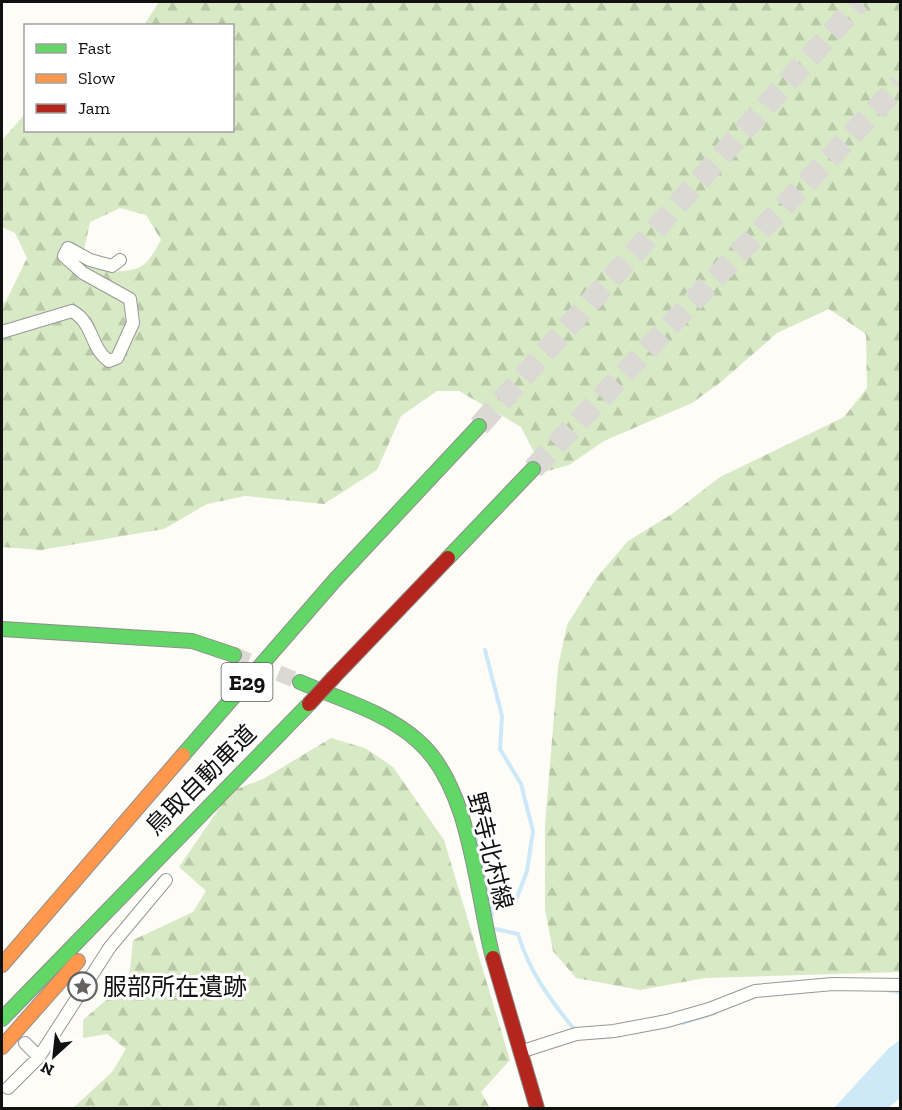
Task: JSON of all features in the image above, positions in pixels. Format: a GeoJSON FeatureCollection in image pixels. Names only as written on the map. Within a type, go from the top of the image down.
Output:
{"type":"FeatureCollection","features":[{"type":"Feature","properties":{"kind":"main road","name":"鳥取自動車道"},"geometry":{"type":"LineString","coordinates":[[2,965],[335,580],[480,426]]}},
{"type":"Feature","properties":{"kind":"main road","name":"鳥取自動車道"},"geometry":{"type":"LineString","coordinates":[[2,1019],[533,470]]}},
{"type":"Feature","properties":{"kind":"main road"},"geometry":{"type":"LineString","coordinates":[[2,629],[192,641],[234,655]]}},
{"type":"Feature","properties":{"kind":"main road","name":"野寺北村線"},"geometry":{"type":"LineString","coordinates":[[300,682],[396,726],[427,748],[444,771],[455,798],[492,957],[537,1108]]}},
{"type":"Feature","properties":{"kind":"main road"},"geometry":{"type":"LineString","coordinates":[[2,1047],[81,957],[207,805]]}},
{"type":"Feature","properties":{"kind":"main road"},"geometry":{"type":"LineString","coordinates":[[2,956],[21,944]]}},
{"type":"Feature","properties":{"kind":"street"},"geometry":{"type":"LineString","coordinates":[[2,332],[72,311],[84,317],[102,357],[109,361],[117,358],[133,323],[130,298],[83,273],[64,256],[68,248],[90,260],[112,266],[120,260]]}},
{"type":"Feature","properties":{"kind":"street"},"geometry":{"type":"LineString","coordinates":[[8,1088],[39,1057],[110,947],[166,880]]}},
{"type":"Feature","properties":{"kind":"street"},"geometry":{"type":"LineString","coordinates":[[520,1052],[576,1034],[614,1031],[667,1021],[709,1009],[755,991],[833,984],[900,985]]}},
{"type":"Feature","properties":{"kind":"street"},"geometry":{"type":"LineString","coordinates":[[25,1043],[39,1057]]}},
{"type":"Feature","properties":{"kind":"green space"},"geometry":{"type":"Polygon","coordinates":[[[159,2],[900,2],[900,972],[705,978],[640,990],[576,978],[553,951],[545,910],[545,826],[558,667],[567,625],[597,577],[628,541],[672,514],[720,477],[844,417],[867,388],[866,334],[829,309],[777,333],[721,382],[692,403],[604,441],[569,465],[544,472],[521,427],[459,391],[437,391],[401,416],[377,470],[324,504],[245,496],[207,504],[164,529],[41,550],[2,547],[2,304],[6,301],[27,258],[15,233],[2,227],[2,140],[24,115],[24,132],[234,132],[234,24],[145,24],[159,2]],[[120,208],[90,222],[84,250],[112,272],[131,270],[147,261],[161,240],[146,215],[120,208]]]}},
{"type":"Feature","properties":{"kind":"green space"},"geometry":{"type":"Polygon","coordinates":[[[331,738],[365,748],[393,767],[444,840],[510,1060],[481,1092],[490,1108],[73,1108],[112,1072],[126,1049],[107,1034],[83,1038],[83,1020],[129,980],[133,940],[193,912],[206,891],[179,867],[231,791],[263,779],[331,738]]]}},
{"type":"Feature","properties":{"kind":"water"},"geometry":{"type":"Polygon","coordinates":[[[900,1040],[900,1098],[888,1108],[834,1108],[889,1048],[900,1040]]]}},
{"type":"Feature","properties":{"kind":"waterway"},"geometry":{"type":"LineString","coordinates":[[485,650],[502,716],[500,749],[521,784],[533,831],[527,871],[516,900]]}},
{"type":"Feature","properties":{"kind":"waterway"},"geometry":{"type":"LineString","coordinates":[[476,837],[492,915]]}},
{"type":"Feature","properties":{"kind":"waterway"},"geometry":{"type":"LineString","coordinates":[[496,929],[518,934],[541,984],[573,1028]]}},
{"type":"Feature","properties":{"kind":"waterway"},"geometry":{"type":"LineString","coordinates":[[887,990],[899,992]]}},
{"type":"Feature","properties":{"kind":"waterway"},"geometry":{"type":"LineString","coordinates":[[682,1023],[715,1013]]}},
{"type":"Feature","properties":{"kind":"waterway"},"geometry":{"type":"LineString","coordinates":[[585,1038],[610,1037]]}},
{"type":"Feature","properties":{"kind":"tunnel"},"geometry":{"type":"LineString","coordinates":[[479,426],[859,2]]}},
{"type":"Feature","properties":{"kind":"tunnel"},"geometry":{"type":"LineString","coordinates":[[533,469],[900,84]]}},
{"type":"Feature","properties":{"kind":"tunnel"},"geometry":{"type":"LineString","coordinates":[[234,655],[300,682]]}},
{"type":"Feature","properties":{"kind":"traffic: fast"},"geometry":{"type":"LineString","coordinates":[[183,755],[335,580],[479,426]]}},
{"type":"Feature","properties":{"kind":"traffic: fast"},"geometry":{"type":"LineString","coordinates":[[448,558],[533,469]]}},
{"type":"Feature","properties":{"kind":"traffic: fast"},"geometry":{"type":"LineString","coordinates":[[2,629],[192,641],[234,655]]}},
{"type":"Feature","properties":{"kind":"traffic: fast"},"geometry":{"type":"LineString","coordinates":[[300,682],[392,722],[418,741],[436,761],[450,785],[461,813],[493,958]]}},
{"type":"Feature","properties":{"kind":"traffic: fast"},"geometry":{"type":"LineString","coordinates":[[2,1019],[309,704]]}},
{"type":"Feature","properties":{"kind":"traffic: slow"},"geometry":{"type":"LineString","coordinates":[[2,965],[183,755]]}},
{"type":"Feature","properties":{"kind":"traffic: slow"},"geometry":{"type":"LineString","coordinates":[[2,1047],[78,961]]}},
{"type":"Feature","properties":{"kind":"traffic: jam"},"geometry":{"type":"LineString","coordinates":[[334,677],[448,558]]}},
{"type":"Feature","properties":{"kind":"traffic: jam"},"geometry":{"type":"LineString","coordinates":[[309,704],[334,677]]}},
{"type":"Feature","properties":{"kind":"traffic: jam"},"geometry":{"type":"LineString","coordinates":[[493,958],[537,1108]]}},
{"type":"Feature","properties":{"kind":"place","name":"服部所在遺跡"},"geometry":{"type":"Point","coordinates":[82,987]}}]}
